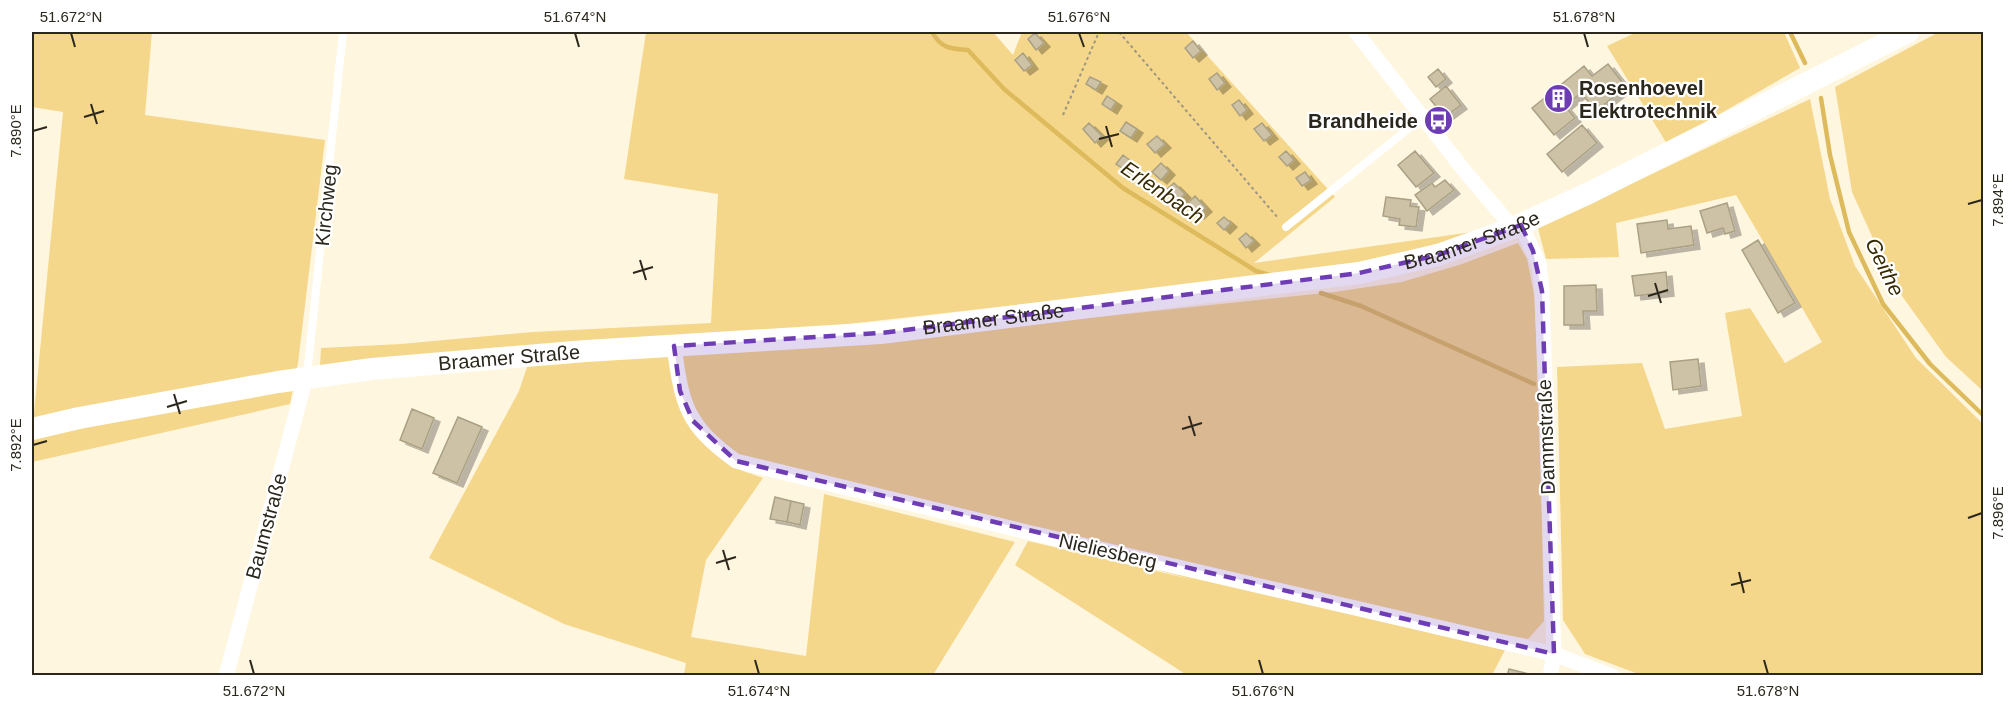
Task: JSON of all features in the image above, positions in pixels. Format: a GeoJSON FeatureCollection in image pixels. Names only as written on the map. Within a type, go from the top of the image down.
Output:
{"type":"FeatureCollection","features":[{"type":"Feature","properties":{"kind":"street"},"geometry":{"type":"LineString","coordinates":[[1356,32],[1467,174],[1517,226]]}},
{"type":"Feature","properties":{"kind":"street","name":"Braamer Straße"},"geometry":{"type":"LineString","coordinates":[[32,429],[79,418],[306,377],[459,361],[881,333],[1359,273],[1438,255],[1517,226],[1600,188],[1908,32]]}},
{"type":"Feature","properties":{"kind":"street","name":"Dammstraße"},"geometry":{"type":"LineString","coordinates":[[1517,226],[1539,264],[1542,291],[1554,654],[1550,675]]}},
{"type":"Feature","properties":{"kind":"street","name":"Nieliesberg"},"geometry":{"type":"LineString","coordinates":[[674,346],[680,391],[693,421],[713,444],[736,461],[1498,643],[1554,654],[1612,675]]}},
{"type":"Feature","properties":{"kind":"street","name":"Baumstraße"},"geometry":{"type":"LineString","coordinates":[[226,675],[306,377]]}},
{"type":"Feature","properties":{"kind":"lane","name":"Kirchweg"},"geometry":{"type":"LineString","coordinates":[[306,377],[344,32]]}},
{"type":"Feature","properties":{"kind":"lane"},"geometry":{"type":"LineString","coordinates":[[1286,227],[1423,117]]}},
{"type":"Feature","properties":{"kind":"path"},"geometry":{"type":"LineString","coordinates":[[1063,115],[1099,32]]}},
{"type":"Feature","properties":{"kind":"path"},"geometry":{"type":"LineString","coordinates":[[1119,32],[1286,227]]}},
{"type":"Feature","properties":{"kind":"highlighted area"},"geometry":{"type":"Polygon","coordinates":[[[1521,225],[1533,251],[1542,291],[1554,654],[736,461],[693,421],[680,391],[674,346],[881,333],[1359,273],[1438,255],[1521,225]]]}},
{"type":"Feature","properties":{"kind":"shaded area"},"geometry":{"type":"Polygon","coordinates":[[[32,32],[152,32],[145,115],[325,140],[298,363],[290,404],[32,462],[32,414],[34,413],[63,112],[32,107],[32,32]]]}},
{"type":"Feature","properties":{"kind":"shaded area"},"geometry":{"type":"Polygon","coordinates":[[[646,32],[993,32],[1013,55],[1022,32],[1186,32],[1335,197],[1254,263],[1478,233],[1348,267],[822,327],[320,366],[321,348],[401,344],[533,332],[711,323],[718,194],[624,179],[646,32]]]}},
{"type":"Feature","properties":{"kind":"shaded area"},"geometry":{"type":"Polygon","coordinates":[[[1637,32],[1784,32],[1800,68],[1667,144],[1607,46],[1637,32]]]}},
{"type":"Feature","properties":{"kind":"shaded area"},"geometry":{"type":"Polygon","coordinates":[[[1939,32],[1983,32],[1983,391],[1946,357],[1894,285],[1852,192],[1835,87],[1939,32]]]}},
{"type":"Feature","properties":{"kind":"shaded area"},"geometry":{"type":"Polygon","coordinates":[[[1810,99],[1830,199],[1855,266],[1916,358],[1983,424],[1983,675],[1641,675],[1585,654],[1563,620],[1557,367],[1642,363],[1665,429],[1742,416],[1725,313],[1750,308],[1785,363],[1822,342],[1736,195],[1616,223],[1619,257],[1546,259],[1538,228],[1810,99]]]}},
{"type":"Feature","properties":{"kind":"shaded area"},"geometry":{"type":"Polygon","coordinates":[[[1518,243],[1527,259],[1534,294],[1539,389],[1544,621],[1528,639],[1430,620],[1431,633],[1505,650],[1492,675],[1187,675],[1015,565],[1028,541],[1194,580],[738,458],[716,442],[699,419],[682,377],[673,378],[680,405],[692,428],[720,458],[732,466],[763,478],[706,560],[691,637],[806,656],[824,494],[1015,542],[933,675],[684,675],[686,663],[564,624],[429,558],[519,391],[528,364],[882,340],[1334,292],[1402,282],[1462,264],[1518,243]]]}},
{"type":"Feature","properties":{"kind":"building"},"geometry":{"type":"Polygon","coordinates":[[[1035,33],[1044,43],[1036,50],[1028,39],[1035,33]]]}},
{"type":"Feature","properties":{"kind":"building"},"geometry":{"type":"Polygon","coordinates":[[[1193,41],[1201,51],[1193,58],[1185,48],[1193,41]]]}},
{"type":"Feature","properties":{"kind":"building"},"geometry":{"type":"Polygon","coordinates":[[[1023,53],[1032,65],[1024,71],[1015,60],[1023,53]]]}},
{"type":"Feature","properties":{"kind":"building","name":"Rosenhoevel Elektrotechnik"},"geometry":{"type":"Polygon","coordinates":[[[1608,64],[1626,87],[1596,111],[1581,93],[1565,106],[1575,118],[1554,135],[1532,108],[1584,66],[1592,76],[1608,64]]]}},
{"type":"Feature","properties":{"kind":"building"},"geometry":{"type":"Polygon","coordinates":[[[1438,69],[1446,79],[1436,87],[1428,77],[1438,69]]]}},
{"type":"Feature","properties":{"kind":"building"},"geometry":{"type":"Polygon","coordinates":[[[1217,73],[1225,83],[1217,90],[1209,79],[1217,73]]]}},
{"type":"Feature","properties":{"kind":"building"},"geometry":{"type":"Polygon","coordinates":[[[1090,77],[1101,82],[1096,90],[1086,84],[1090,77]]]}},
{"type":"Feature","properties":{"kind":"building"},"geometry":{"type":"Polygon","coordinates":[[[1446,86],[1461,105],[1445,117],[1430,99],[1446,86]]]}},
{"type":"Feature","properties":{"kind":"building"},"geometry":{"type":"Polygon","coordinates":[[[1107,96],[1116,102],[1111,110],[1102,104],[1107,96]]]}},
{"type":"Feature","properties":{"kind":"building"},"geometry":{"type":"Polygon","coordinates":[[[1239,100],[1247,110],[1240,116],[1232,105],[1239,100]]]}},
{"type":"Feature","properties":{"kind":"building"},"geometry":{"type":"Polygon","coordinates":[[[1126,122],[1137,129],[1131,138],[1120,131],[1126,122]]]}},
{"type":"Feature","properties":{"kind":"building"},"geometry":{"type":"Polygon","coordinates":[[[1089,123],[1102,136],[1095,143],[1083,129],[1089,123]]]}},
{"type":"Feature","properties":{"kind":"building"},"geometry":{"type":"Polygon","coordinates":[[[1262,123],[1272,135],[1264,141],[1254,129],[1262,123]]]}},
{"type":"Feature","properties":{"kind":"building"},"geometry":{"type":"Polygon","coordinates":[[[1582,125],[1597,143],[1562,172],[1547,154],[1582,125]]]}},
{"type":"Feature","properties":{"kind":"building"},"geometry":{"type":"Polygon","coordinates":[[[1157,136],[1165,144],[1155,153],[1147,144],[1157,136]]]}},
{"type":"Feature","properties":{"kind":"building"},"geometry":{"type":"Polygon","coordinates":[[[1286,151],[1294,160],[1287,166],[1279,157],[1286,151]]]}},
{"type":"Feature","properties":{"kind":"building"},"geometry":{"type":"Polygon","coordinates":[[[1415,151],[1434,173],[1416,187],[1398,165],[1415,151]]]}},
{"type":"Feature","properties":{"kind":"building"},"geometry":{"type":"Polygon","coordinates":[[[1123,155],[1132,162],[1125,170],[1116,164],[1123,155]]]}},
{"type":"Feature","properties":{"kind":"building"},"geometry":{"type":"Polygon","coordinates":[[[1161,163],[1169,171],[1161,180],[1152,172],[1161,163]]]}},
{"type":"Feature","properties":{"kind":"building"},"geometry":{"type":"Polygon","coordinates":[[[1305,172],[1311,180],[1302,186],[1296,178],[1305,172]]]}},
{"type":"Feature","properties":{"kind":"building"},"geometry":{"type":"Polygon","coordinates":[[[1445,180],[1454,190],[1427,211],[1415,195],[1432,183],[1435,187],[1445,180]]]}},
{"type":"Feature","properties":{"kind":"building"},"geometry":{"type":"Polygon","coordinates":[[[1174,183],[1185,194],[1178,201],[1167,189],[1174,183]]]}},
{"type":"Feature","properties":{"kind":"building"},"geometry":{"type":"Polygon","coordinates":[[[1195,196],[1206,208],[1198,215],[1187,204],[1195,196]]]}},
{"type":"Feature","properties":{"kind":"building"},"geometry":{"type":"Polygon","coordinates":[[[1386,197],[1411,200],[1410,206],[1419,207],[1416,227],[1399,225],[1400,219],[1383,216],[1386,197]]]}},
{"type":"Feature","properties":{"kind":"building"},"geometry":{"type":"Polygon","coordinates":[[[1727,203],[1735,231],[1725,234],[1723,228],[1707,233],[1700,211],[1727,203]]]}},
{"type":"Feature","properties":{"kind":"building"},"geometry":{"type":"Polygon","coordinates":[[[1224,217],[1231,223],[1224,230],[1217,223],[1224,217]]]}},
{"type":"Feature","properties":{"kind":"building"},"geometry":{"type":"Polygon","coordinates":[[[1667,220],[1668,229],[1691,226],[1694,245],[1641,253],[1637,224],[1667,220]]]}},
{"type":"Feature","properties":{"kind":"building"},"geometry":{"type":"Polygon","coordinates":[[[1246,233],[1254,241],[1246,248],[1239,239],[1246,233]]]}},
{"type":"Feature","properties":{"kind":"building"},"geometry":{"type":"Polygon","coordinates":[[[1758,240],[1795,303],[1778,313],[1742,250],[1758,240]]]}},
{"type":"Feature","properties":{"kind":"building"},"geometry":{"type":"Polygon","coordinates":[[[1666,272],[1668,292],[1635,296],[1632,276],[1666,272]]]}},
{"type":"Feature","properties":{"kind":"building"},"geometry":{"type":"Polygon","coordinates":[[[1596,285],[1597,311],[1583,311],[1584,325],[1564,325],[1564,286],[1596,285]]]}},
{"type":"Feature","properties":{"kind":"building"},"geometry":{"type":"Polygon","coordinates":[[[1698,359],[1701,386],[1673,390],[1670,362],[1698,359]]]}},
{"type":"Feature","properties":{"kind":"building"},"geometry":{"type":"Polygon","coordinates":[[[412,409],[434,418],[422,449],[400,440],[412,409]]]}},
{"type":"Feature","properties":{"kind":"building"},"geometry":{"type":"Polygon","coordinates":[[[458,417],[482,427],[457,483],[433,473],[458,417]]]}},
{"type":"Feature","properties":{"kind":"building"},"geometry":{"type":"Polygon","coordinates":[[[775,497],[791,501],[787,522],[770,519],[775,497]]]}},
{"type":"Feature","properties":{"kind":"building"},"geometry":{"type":"Polygon","coordinates":[[[791,501],[804,504],[800,525],[787,522],[791,501]]]}},
{"type":"Feature","properties":{"kind":"building"},"geometry":{"type":"Polygon","coordinates":[[[1509,669],[1529,674],[1529,676],[1507,676],[1509,669]]]}},
{"type":"Feature","properties":{"kind":"waterway","name":"Erlenbach"},"geometry":{"type":"LineString","coordinates":[[932,32],[947,47],[968,50],[1004,89],[1123,188],[1256,271],[1269,275]]}},
{"type":"Feature","properties":{"kind":"waterway","name":"Geithe"},"geometry":{"type":"LineString","coordinates":[[1790,32],[1805,63]]}},
{"type":"Feature","properties":{"kind":"waterway","name":"Geithe"},"geometry":{"type":"LineString","coordinates":[[1821,98],[1830,155],[1849,232],[1883,304],[1930,364],[1984,416]]}},
{"type":"Feature","properties":{"kind":"waterway","name":"Erlenbach"},"geometry":{"type":"LineString","coordinates":[[1321,293],[1361,306],[1534,384]]}},
{"type":"Feature","properties":{"kind":"place","name":"Rosenhoevel Elektrotechnik"},"geometry":{"type":"Point","coordinates":[1558,99]}},
{"type":"Feature","properties":{"kind":"place","name":"Brandheide"},"geometry":{"type":"Point","coordinates":[1439,121]}}]}
